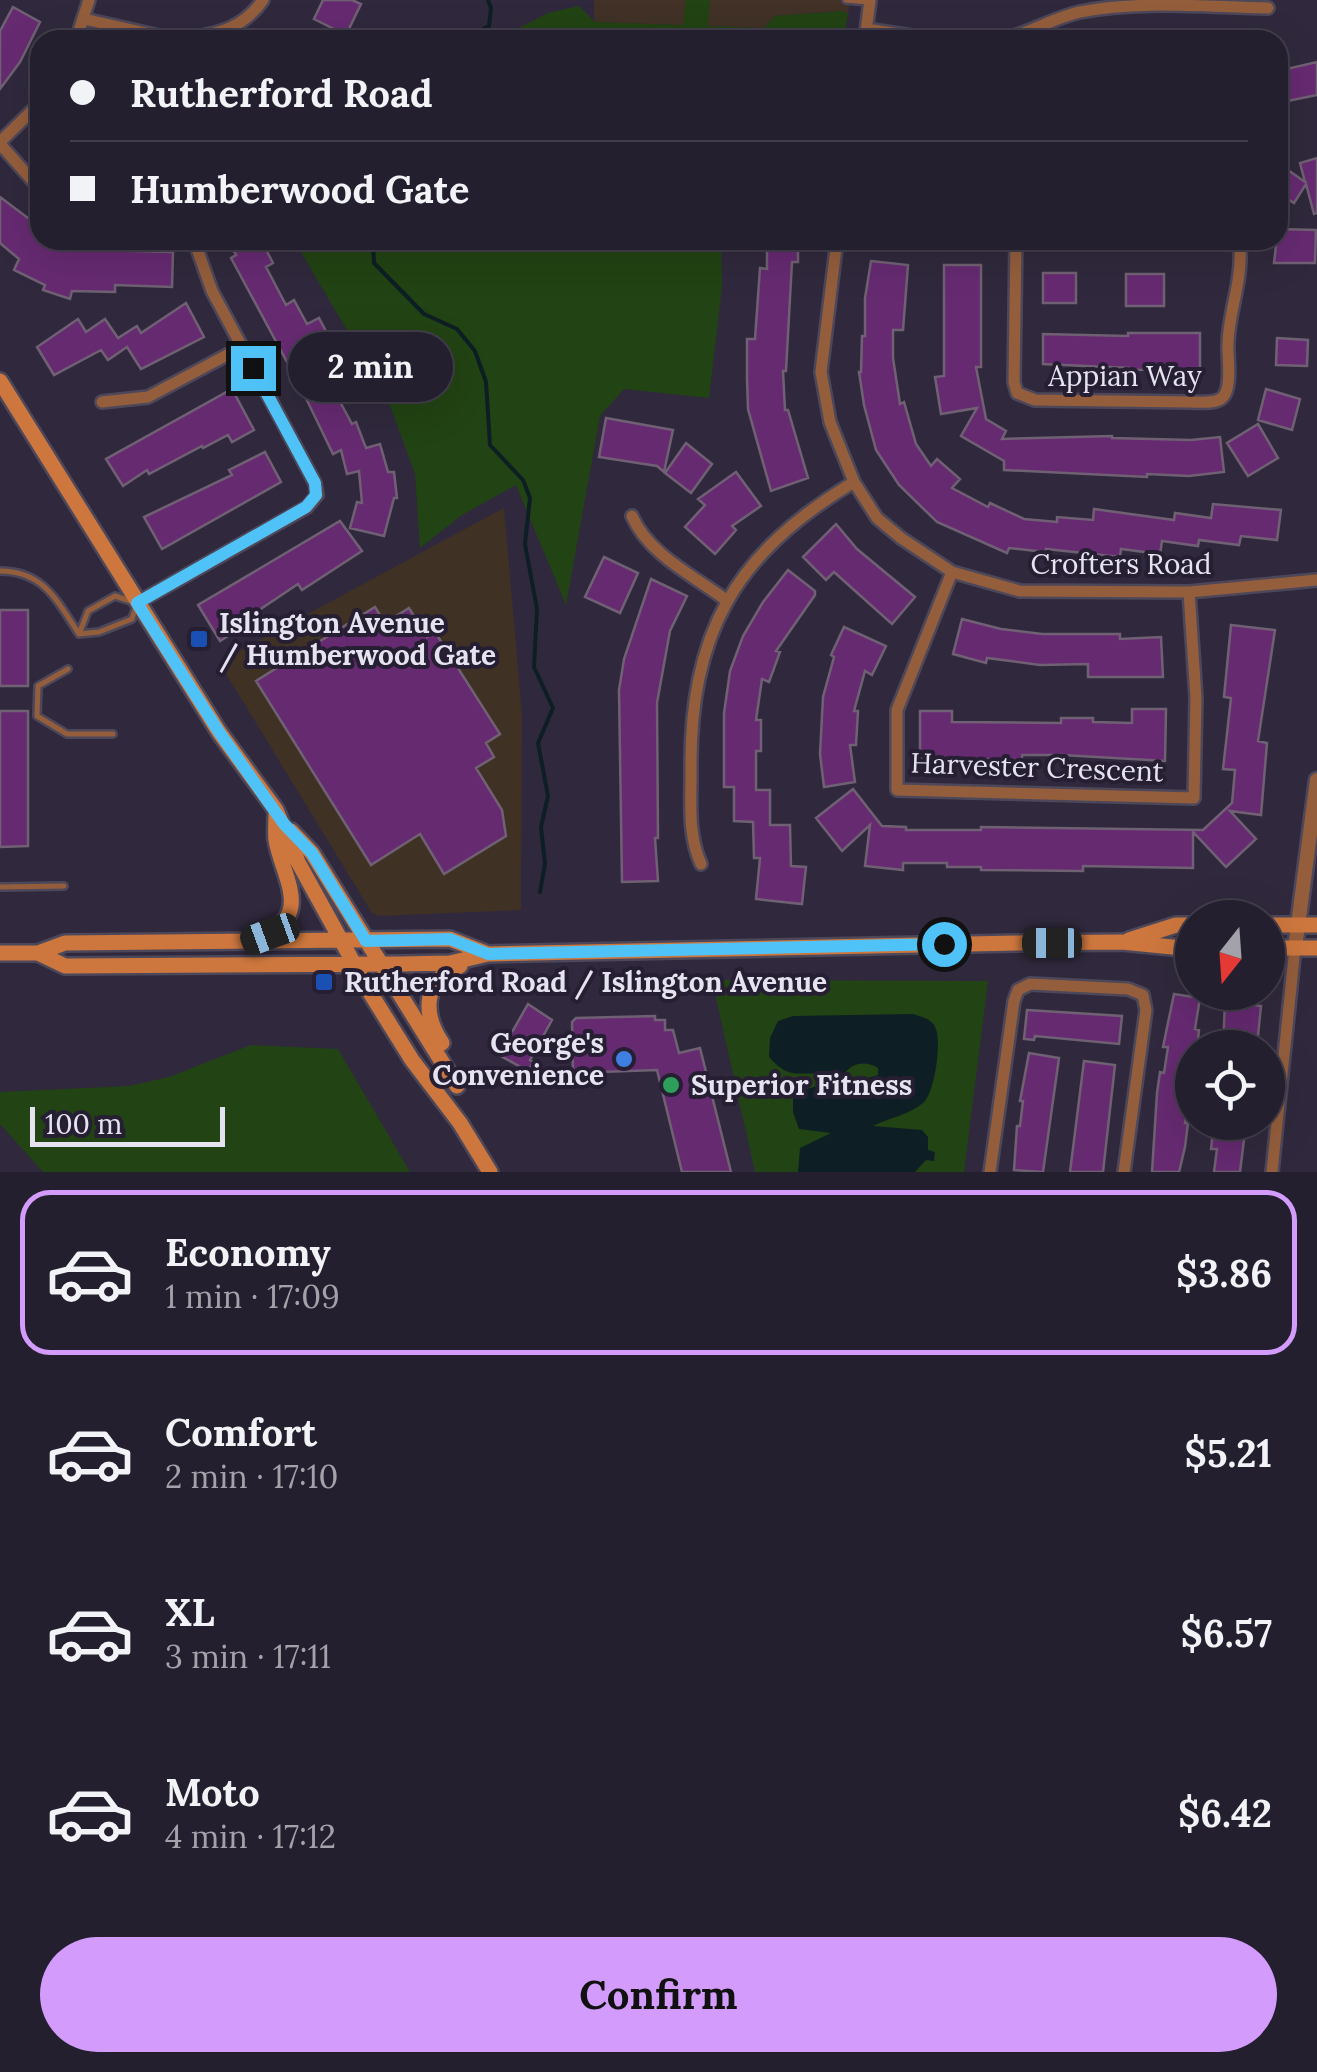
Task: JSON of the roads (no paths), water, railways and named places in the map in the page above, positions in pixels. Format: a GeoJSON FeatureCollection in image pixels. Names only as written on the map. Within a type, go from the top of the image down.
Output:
{"type":"FeatureCollection","features":[{"type":"Feature","properties":{"kind":"main road"},"geometry":{"type":"LineString","coordinates":[[0,380],[219,732],[280,817],[312,853],[458,1086]]}},
{"type":"Feature","properties":{"kind":"main road"},"geometry":{"type":"LineString","coordinates":[[280,817],[298,862],[412,1060],[460,1123],[490,1172]]}},
{"type":"Feature","properties":{"kind":"main road"},"geometry":{"type":"LineString","coordinates":[[247,942],[276,930],[290,906],[290,877],[276,840],[280,817]]}},
{"type":"Feature","properties":{"kind":"main road"},"geometry":{"type":"LineString","coordinates":[[1122,942],[1175,925]]}},
{"type":"Feature","properties":{"kind":"main road"},"geometry":{"type":"LineString","coordinates":[[1285,925],[1317,925]]}},
{"type":"Feature","properties":{"kind":"main road"},"geometry":{"type":"LineString","coordinates":[[0,953],[38,953],[65,942],[450,939],[488,954]]}},
{"type":"Feature","properties":{"kind":"main road"},"geometry":{"type":"LineString","coordinates":[[38,953],[65,966],[356,965],[450,963],[488,954],[1122,942],[1175,947]]}},
{"type":"Feature","properties":{"kind":"main road"},"geometry":{"type":"LineString","coordinates":[[1285,948],[1317,948]]}},
{"type":"Feature","properties":{"kind":"main road"},"geometry":{"type":"LineString","coordinates":[[460,1123],[457,1071],[430,1022],[427,1004],[432,988],[440,976],[455,967],[513,954]]}},
{"type":"Feature","properties":{"kind":"street"},"geometry":{"type":"LineString","coordinates":[[80,30],[90,0]]}},
{"type":"Feature","properties":{"kind":"street"},"geometry":{"type":"LineString","coordinates":[[228,30],[254,12],[262,0]]}},
{"type":"Feature","properties":{"kind":"street"},"geometry":{"type":"LineString","coordinates":[[866,30],[870,1]]}},
{"type":"Feature","properties":{"kind":"street"},"geometry":{"type":"LineString","coordinates":[[1033,30],[1074,13],[1114,6],[1268,8]]}},
{"type":"Feature","properties":{"kind":"street"},"geometry":{"type":"LineString","coordinates":[[84,19],[134,30]]}},
{"type":"Feature","properties":{"kind":"street"},"geometry":{"type":"LineString","coordinates":[[30,113],[0,143],[30,178]]}},
{"type":"Feature","properties":{"kind":"street"},"geometry":{"type":"LineString","coordinates":[[137,603],[306,507],[316,495],[315,483],[212,291],[198,250]]}},
{"type":"Feature","properties":{"kind":"street","name":"Crofters Road"},"geometry":{"type":"LineString","coordinates":[[837,250],[821,372],[830,422],[854,482],[877,518],[952,572],[1000,588],[1032,592],[1189,592],[1317,580]]}},
{"type":"Feature","properties":{"kind":"street","name":"Appian Way"},"geometry":{"type":"LineString","coordinates":[[1016,250],[1017,392],[1035,400],[1191,402],[1215,401],[1226,390],[1228,340],[1241,266],[1240,250]]}},
{"type":"Feature","properties":{"kind":"street"},"geometry":{"type":"LineString","coordinates":[[102,402],[148,398],[242,347]]}},
{"type":"Feature","properties":{"kind":"street"},"geometry":{"type":"LineString","coordinates":[[702,864],[692,844],[690,738],[702,660],[726,600],[758,555],[854,482]]}},
{"type":"Feature","properties":{"kind":"street"},"geometry":{"type":"LineString","coordinates":[[632,516],[650,544],[726,600]]}},
{"type":"Feature","properties":{"kind":"street","name":"Harvester Crescent"},"geometry":{"type":"LineString","coordinates":[[952,572],[898,710],[897,790],[1194,798],[1196,698],[1189,592]]}},
{"type":"Feature","properties":{"kind":"street"},"geometry":{"type":"LineString","coordinates":[[1272,1172],[1317,780]]}},
{"type":"Feature","properties":{"kind":"street"},"geometry":{"type":"LineString","coordinates":[[990,1172],[1014,1001],[1018,990],[1030,984],[1128,989],[1143,995],[1146,1010],[1124,1172]]}},
{"type":"Feature","properties":{"kind":"lane"},"geometry":{"type":"LineString","coordinates":[[846,0],[870,1]]}},
{"type":"Feature","properties":{"kind":"lane"},"geometry":{"type":"LineString","coordinates":[[0,571],[28,574],[44,583],[78,634]]}},
{"type":"Feature","properties":{"kind":"lane"},"geometry":{"type":"LineString","coordinates":[[115,596],[137,603],[132,619],[99,632],[78,634],[88,611],[115,596]]}},
{"type":"Feature","properties":{"kind":"lane"},"geometry":{"type":"LineString","coordinates":[[68,669],[38,686],[37,716],[67,734],[113,734]]}},
{"type":"Feature","properties":{"kind":"lane"},"geometry":{"type":"LineString","coordinates":[[0,887],[64,886]]}},
{"type":"Feature","properties":{"kind":"water"},"geometry":{"type":"Polygon","coordinates":[[[912,1014],[930,1021],[937,1031],[938,1052],[928,1096],[906,1113],[873,1126],[922,1130],[928,1137],[928,1150],[935,1152],[934,1161],[926,1160],[915,1172],[798,1172],[800,1148],[831,1133],[799,1129],[793,1098],[802,1090],[847,1079],[849,1084],[878,1075],[878,1068],[860,1064],[839,1074],[787,1072],[769,1057],[770,1038],[778,1021],[793,1016],[912,1014]]]}},
{"type":"Feature","properties":{"kind":"waterway"},"geometry":{"type":"LineString","coordinates":[[481,30],[489,26],[488,0]]}},
{"type":"Feature","properties":{"kind":"waterway"},"geometry":{"type":"LineString","coordinates":[[373,250],[374,263],[424,314],[457,329],[475,351],[486,382],[490,445],[523,480],[530,498],[525,544],[537,609],[534,667],[553,708],[538,743],[548,796],[541,827],[545,864],[540,892]]}},
{"type":"Feature","properties":{"kind":"place","name":"Islington Avenue / Humberwood Gate"},"geometry":{"type":"Point","coordinates":[199,639]}},
{"type":"Feature","properties":{"kind":"place","name":"Rutherford Road / Islington Avenue"},"geometry":{"type":"Point","coordinates":[324,982]}},
{"type":"Feature","properties":{"kind":"place","name":"George's Convenience"},"geometry":{"type":"Point","coordinates":[624,1059]}},
{"type":"Feature","properties":{"kind":"place","name":"Superior Fitness"},"geometry":{"type":"Point","coordinates":[671,1085]}}]}
